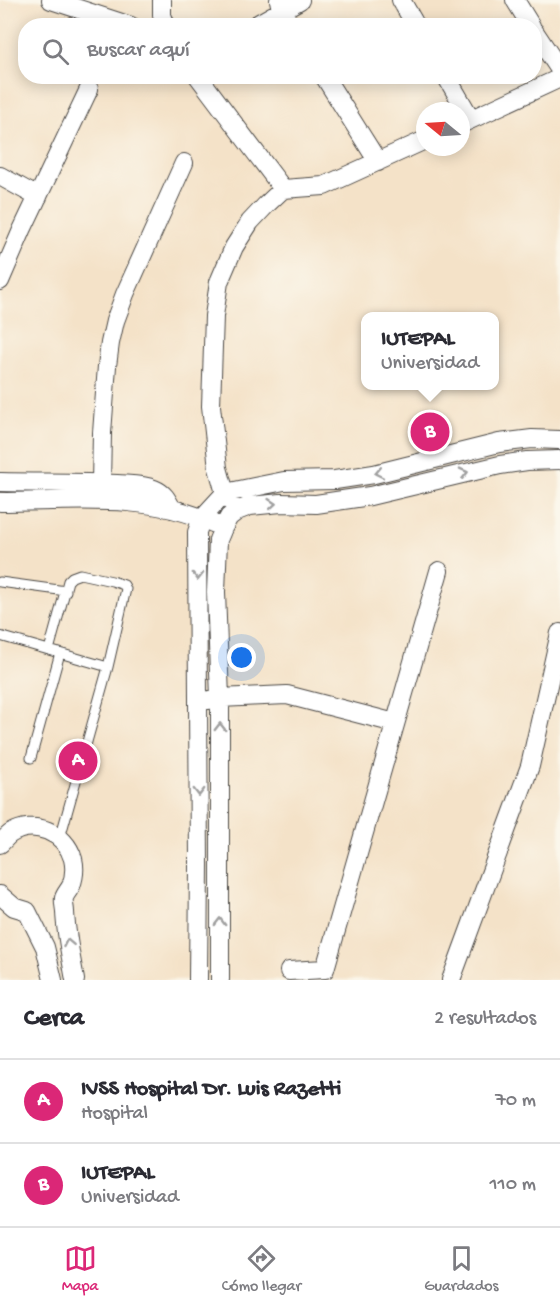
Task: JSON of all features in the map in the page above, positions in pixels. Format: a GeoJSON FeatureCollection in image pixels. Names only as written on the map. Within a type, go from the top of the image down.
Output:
{"type":"FeatureCollection","features":[{"type":"Feature","properties":{"kind":"street"},"geometry":{"type":"LineString","coordinates":[[51,0],[106,18]]}},
{"type":"Feature","properties":{"kind":"street"},"geometry":{"type":"LineString","coordinates":[[162,0],[163,18]]}},
{"type":"Feature","properties":{"kind":"street"},"geometry":{"type":"LineString","coordinates":[[264,18],[280,5],[300,0]]}},
{"type":"Feature","properties":{"kind":"street"},"geometry":{"type":"LineString","coordinates":[[401,0],[411,18]]}},
{"type":"Feature","properties":{"kind":"street"},"geometry":{"type":"LineString","coordinates":[[515,0],[526,18]]}},
{"type":"Feature","properties":{"kind":"street"},"geometry":{"type":"LineString","coordinates":[[542,43],[560,70]]}},
{"type":"Feature","properties":{"kind":"street"},"geometry":{"type":"LineString","coordinates":[[470,119],[560,78]]}},
{"type":"Feature","properties":{"kind":"street"},"geometry":{"type":"LineString","coordinates":[[204,84],[283,189]]}},
{"type":"Feature","properties":{"kind":"street"},"geometry":{"type":"LineString","coordinates":[[329,84],[378,162]]}},
{"type":"Feature","properties":{"kind":"street"},"geometry":{"type":"LineString","coordinates":[[450,84],[458,102]]}},
{"type":"Feature","properties":{"kind":"street"},"geometry":{"type":"LineString","coordinates":[[0,281],[89,89]]}},
{"type":"Feature","properties":{"kind":"street"},"geometry":{"type":"LineString","coordinates":[[237,511],[225,493],[218,468],[211,406],[214,316],[219,282],[234,247],[250,222],[283,189],[324,186],[416,144]]}},
{"type":"Feature","properties":{"kind":"street"},"geometry":{"type":"LineString","coordinates":[[101,483],[107,366],[115,321],[184,163]]}},
{"type":"Feature","properties":{"kind":"street"},"geometry":{"type":"LineString","coordinates":[[0,176],[38,197]]}},
{"type":"Feature","properties":{"kind":"street"},"geometry":{"type":"LineString","coordinates":[[198,980],[197,532],[202,518],[225,493],[284,481],[335,480],[374,474],[499,443],[532,439],[560,440]]}},
{"type":"Feature","properties":{"kind":"street"},"geometry":{"type":"LineString","coordinates":[[220,980],[220,698],[216,592],[218,540],[229,518],[237,511],[250,506],[281,503],[316,504],[370,496],[500,465],[560,460]]}},
{"type":"Feature","properties":{"kind":"street"},"geometry":{"type":"LineString","coordinates":[[0,482],[101,483],[149,487],[167,498],[172,509]]}},
{"type":"Feature","properties":{"kind":"street"},"geometry":{"type":"LineString","coordinates":[[0,502],[122,501],[172,509],[202,518],[223,528]]}},
{"type":"Feature","properties":{"kind":"street"},"geometry":{"type":"LineString","coordinates":[[289,971],[325,969],[439,571]]}},
{"type":"Feature","properties":{"kind":"street"},"geometry":{"type":"LineString","coordinates":[[451,980],[530,766],[560,633]]}},
{"type":"Feature","properties":{"kind":"street"},"geometry":{"type":"LineString","coordinates":[[198,702],[220,698],[287,696],[395,723]]}},
{"type":"Feature","properties":{"kind":"street"},"geometry":{"type":"LineString","coordinates":[[0,844],[9,835],[23,829],[37,828],[50,831],[69,848],[74,873],[71,886],[64,897],[66,934],[75,980]]}},
{"type":"Feature","properties":{"kind":"street"},"geometry":{"type":"LineString","coordinates":[[0,895],[14,907],[27,911],[45,947],[53,980]]}},
{"type":"Feature","properties":{"kind":"lane"},"geometry":{"type":"LineString","coordinates":[[49,650],[72,577],[80,574],[124,585],[126,589],[108,667],[60,838]]}},
{"type":"Feature","properties":{"kind":"lane"},"geometry":{"type":"LineString","coordinates":[[0,582],[66,591]]}},
{"type":"Feature","properties":{"kind":"lane"},"geometry":{"type":"LineString","coordinates":[[0,636],[108,667]]}},
{"type":"Feature","properties":{"kind":"lane"},"geometry":{"type":"LineString","coordinates":[[31,758],[60,653]]}},
{"type":"Feature","properties":{"kind":"place","name":"IUTEPAL"},"geometry":{"type":"Point","coordinates":[430,432]}},
{"type":"Feature","properties":{"kind":"place","name":"IVSS Hospital Dr. Luis Razetti"},"geometry":{"type":"Point","coordinates":[78,761]}}]}
